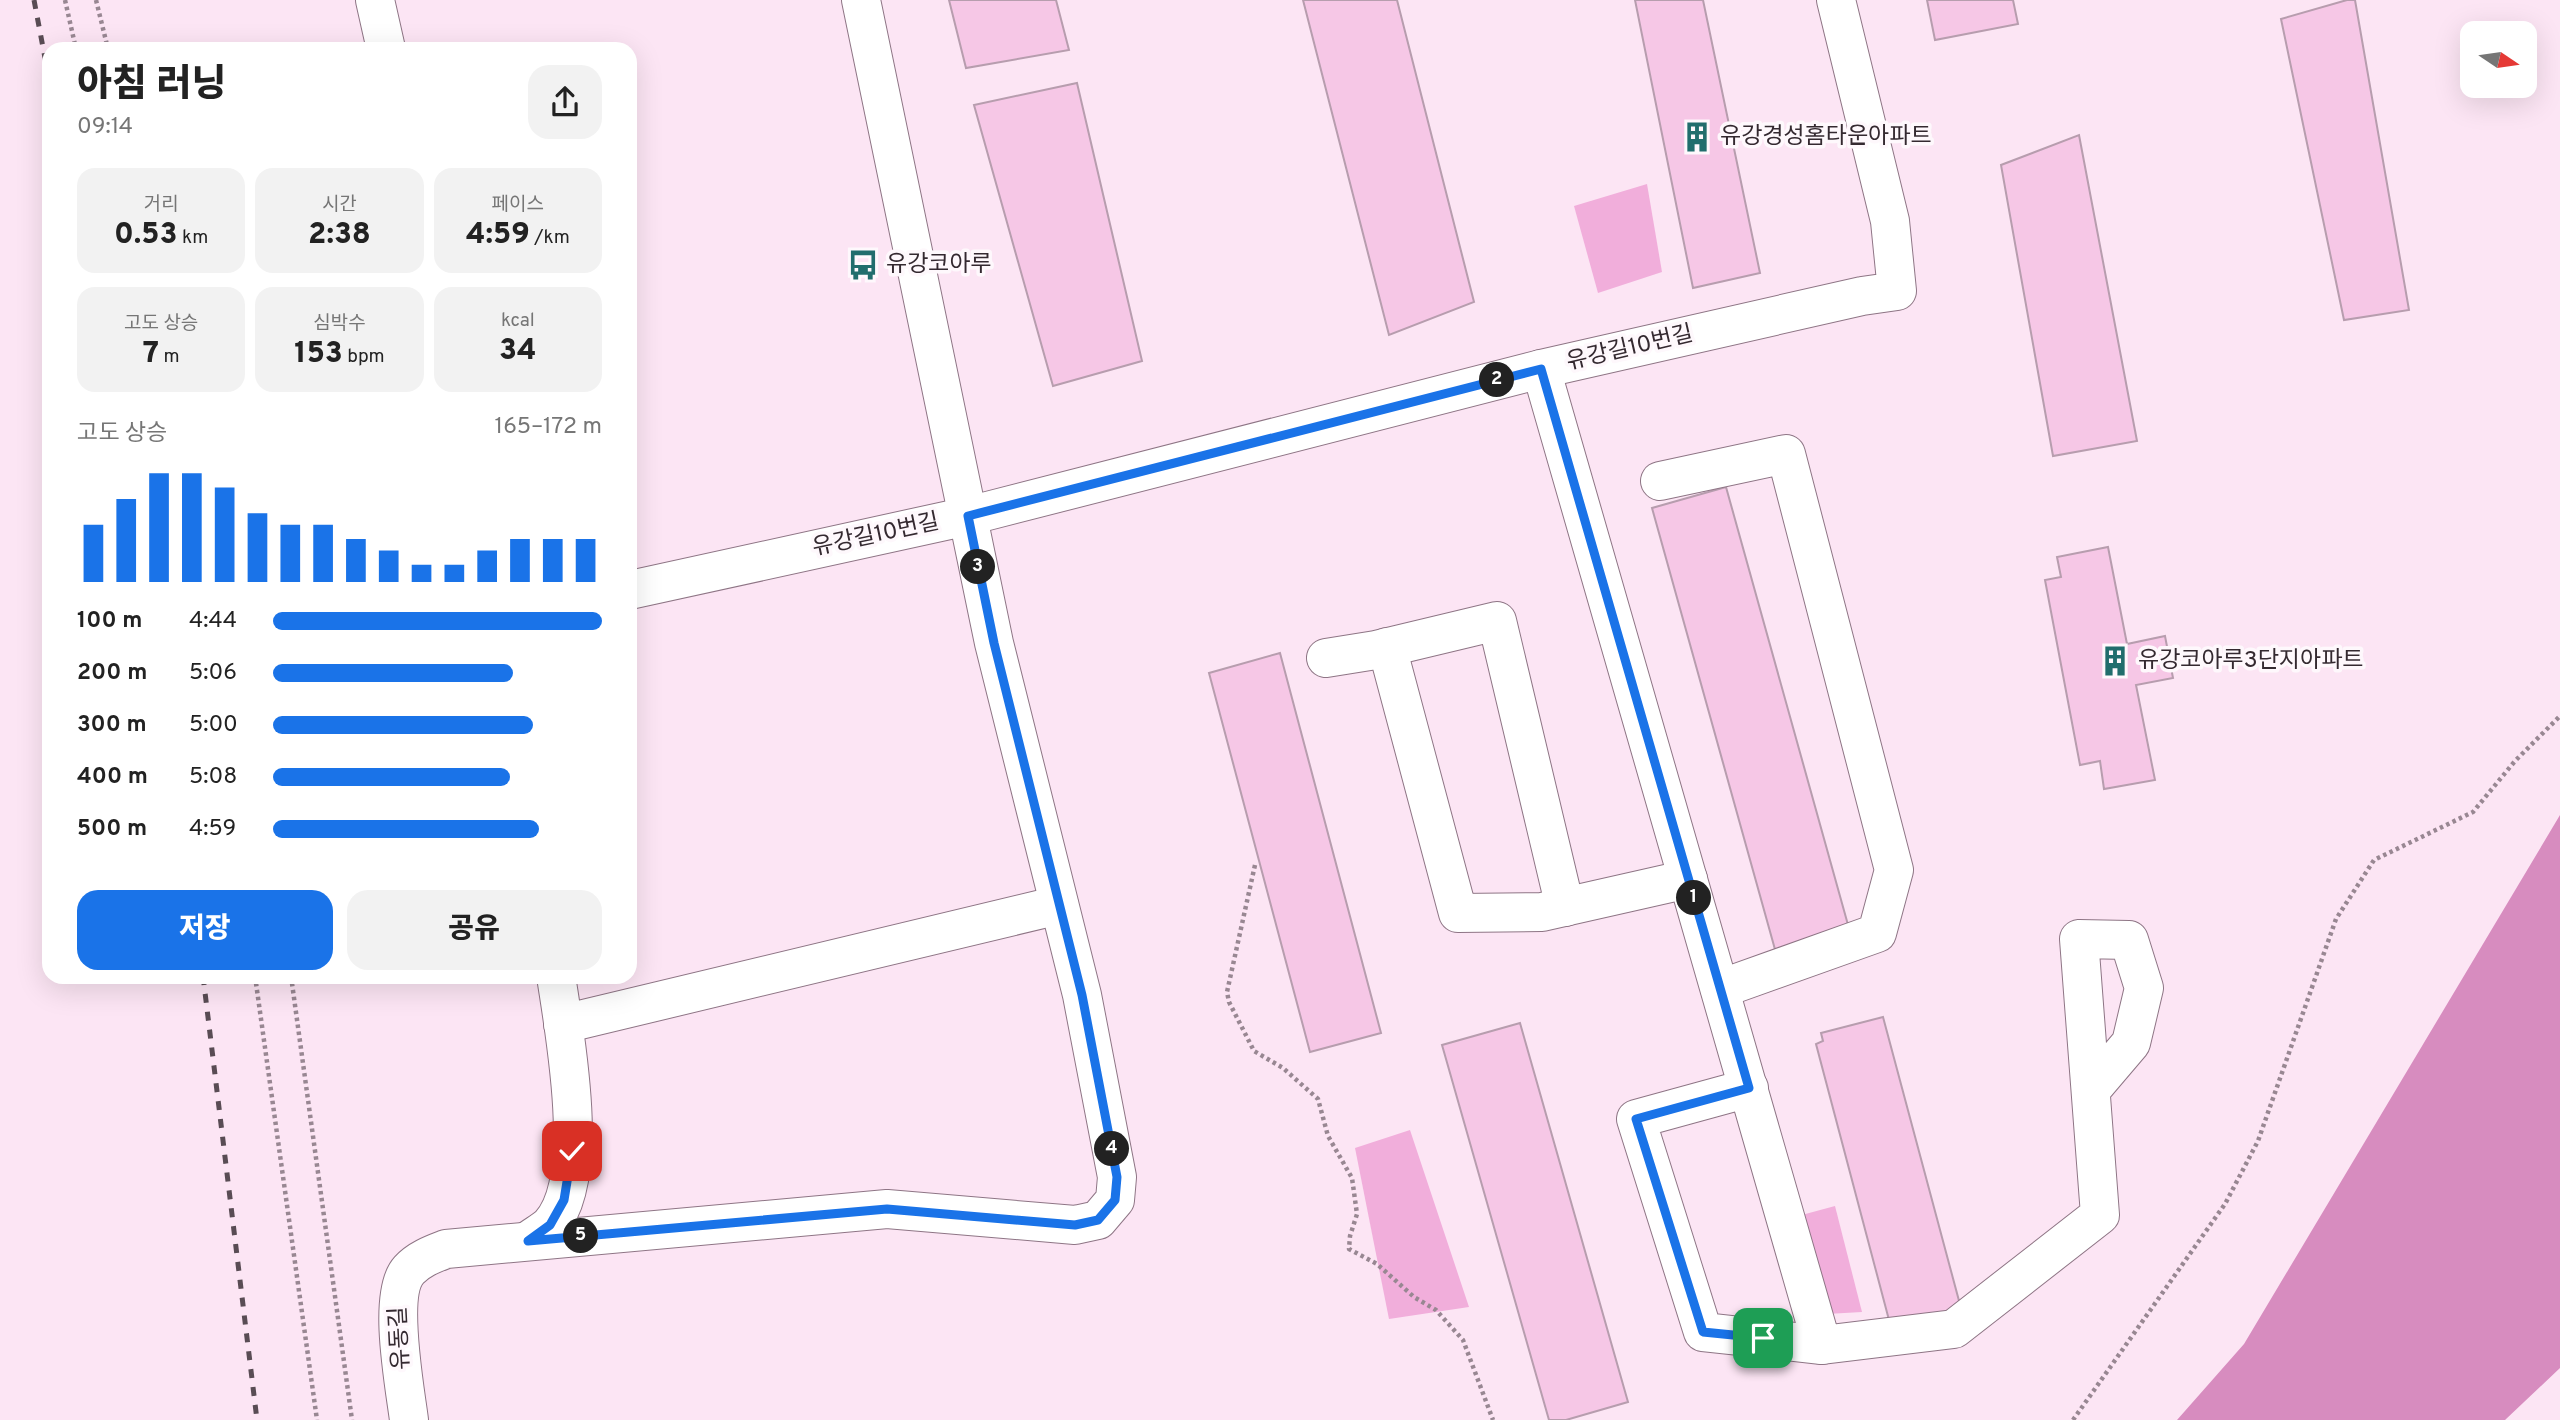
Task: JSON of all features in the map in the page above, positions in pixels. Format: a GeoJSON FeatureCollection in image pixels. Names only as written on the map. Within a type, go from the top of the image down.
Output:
{"type":"FeatureCollection","features":[{"type":"Feature","properties":{"kind":"street"},"geometry":{"type":"LineString","coordinates":[[375,0],[384,42]]}},
{"type":"Feature","properties":{"kind":"street","name":"유동길"},"geometry":{"type":"LineString","coordinates":[[409,1420],[401,1364],[398,1299],[407,1272],[425,1257],[446,1249],[887,1209],[1075,1225],[1098,1220],[1115,1200],[1117,1177],[1082,995],[994,643],[861,0]]}},
{"type":"Feature","properties":{"kind":"street","name":"유강길10번길"},"geometry":{"type":"LineString","coordinates":[[637,588],[968,516],[1541,369],[1897,290],[1890,221],[1836,0]]}},
{"type":"Feature","properties":{"kind":"street"},"geometry":{"type":"LineString","coordinates":[[1541,369],[1822,1345]]}},
{"type":"Feature","properties":{"kind":"street"},"geometry":{"type":"LineString","coordinates":[[1660,481],[1786,454],[1894,870],[1877,933],[1720,989]]}},
{"type":"Feature","properties":{"kind":"street"},"geometry":{"type":"LineString","coordinates":[[1326,658],[1387,647],[1497,621],[1565,907]]}},
{"type":"Feature","properties":{"kind":"street"},"geometry":{"type":"LineString","coordinates":[[1387,647],[1458,913],[1542,912],[1688,879]]}},
{"type":"Feature","properties":{"kind":"street"},"geometry":{"type":"LineString","coordinates":[[563,1024],[1059,905]]}},
{"type":"Feature","properties":{"kind":"street"},"geometry":{"type":"LineString","coordinates":[[528,1241],[550,1225],[564,1200],[569,1178],[573,1125],[557,984]]}},
{"type":"Feature","properties":{"kind":"street"},"geometry":{"type":"LineString","coordinates":[[1749,1088],[1636,1119],[1703,1332],[1822,1345],[1954,1329],[2100,1215],[2091,1090]]}},
{"type":"Feature","properties":{"kind":"path"},"geometry":{"type":"LineString","coordinates":[[65,0],[74,42]]}},
{"type":"Feature","properties":{"kind":"path"},"geometry":{"type":"LineString","coordinates":[[96,0],[106,42]]}},
{"type":"Feature","properties":{"kind":"path"},"geometry":{"type":"LineString","coordinates":[[2073,1420],[2225,1205],[2258,1141],[2336,919],[2374,860],[2473,812],[2515,761],[2560,716]]}},
{"type":"Feature","properties":{"kind":"path"},"geometry":{"type":"LineString","coordinates":[[1255,865],[1227,992],[1229,1002],[1254,1051],[1283,1068],[1318,1099],[1328,1136],[1352,1178],[1357,1214],[1349,1249],[1377,1264],[1414,1297],[1436,1310],[1463,1340],[1493,1420]]}},
{"type":"Feature","properties":{"kind":"path"},"geometry":{"type":"LineString","coordinates":[[256,984],[317,1420]]}},
{"type":"Feature","properties":{"kind":"path"},"geometry":{"type":"LineString","coordinates":[[292,984],[352,1420]]}},
{"type":"Feature","properties":{"kind":"shaded area"},"geometry":{"type":"Polygon","coordinates":[[[1647,184],[1662,272],[1598,293],[1574,206],[1647,184]]]}},
{"type":"Feature","properties":{"kind":"shaded area"},"geometry":{"type":"Polygon","coordinates":[[[2560,815],[2560,1368],[2505,1420],[2177,1420],[2244,1344],[2560,815]]]}},
{"type":"Feature","properties":{"kind":"shaded area"},"geometry":{"type":"Polygon","coordinates":[[[1410,1130],[1469,1307],[1389,1319],[1355,1148],[1410,1130]]]}},
{"type":"Feature","properties":{"kind":"shaded area"},"geometry":{"type":"Polygon","coordinates":[[[1835,1206],[1862,1312],[1827,1314],[1798,1216],[1835,1206]]]}},
{"type":"Feature","properties":{"kind":"building"},"geometry":{"type":"Polygon","coordinates":[[[949,0],[1056,0],[1069,50],[966,68],[949,0]]]}},
{"type":"Feature","properties":{"kind":"building"},"geometry":{"type":"Polygon","coordinates":[[[1303,0],[1397,0],[1474,302],[1389,335],[1303,0]]]}},
{"type":"Feature","properties":{"kind":"building","name":"유강경성홈타운아파트"},"geometry":{"type":"Polygon","coordinates":[[[1635,0],[1703,0],[1760,273],[1693,288],[1635,0]]]}},
{"type":"Feature","properties":{"kind":"building"},"geometry":{"type":"Polygon","coordinates":[[[1927,0],[2013,0],[2018,24],[1935,40],[1927,0]]]}},
{"type":"Feature","properties":{"kind":"building"},"geometry":{"type":"Polygon","coordinates":[[[2355,0],[2409,310],[2344,320],[2281,19],[2355,0]]]}},
{"type":"Feature","properties":{"kind":"building"},"geometry":{"type":"Polygon","coordinates":[[[1077,83],[1142,361],[1053,386],[974,105],[1077,83]]]}},
{"type":"Feature","properties":{"kind":"building"},"geometry":{"type":"Polygon","coordinates":[[[2079,135],[2137,441],[2053,456],[2001,165],[2079,135]]]}},
{"type":"Feature","properties":{"kind":"building"},"geometry":{"type":"Polygon","coordinates":[[[1726,487],[1850,932],[1776,953],[1652,508],[1726,487]]]}},
{"type":"Feature","properties":{"kind":"building","name":"유강코아루3단지아파트"},"geometry":{"type":"Polygon","coordinates":[[[2108,547],[2127,644],[2165,636],[2173,678],[2136,685],[2155,780],[2104,789],[2100,761],[2080,765],[2045,580],[2061,577],[2057,557],[2108,547]]]}},
{"type":"Feature","properties":{"kind":"building"},"geometry":{"type":"Polygon","coordinates":[[[1280,653],[1381,1033],[1310,1052],[1209,673],[1280,653]]]}},
{"type":"Feature","properties":{"kind":"building"},"geometry":{"type":"Polygon","coordinates":[[[1883,1017],[1962,1312],[1889,1320],[1816,1044],[1823,1041],[1821,1033],[1883,1017]]]}},
{"type":"Feature","properties":{"kind":"building"},"geometry":{"type":"Polygon","coordinates":[[[1520,1023],[1628,1402],[1566,1420],[1549,1420],[1442,1045],[1520,1023]]]}},
{"type":"Feature","properties":{"kind":"railway"},"geometry":{"type":"LineString","coordinates":[[34,0],[42,42]]}},
{"type":"Feature","properties":{"kind":"railway"},"geometry":{"type":"LineString","coordinates":[[204,984],[257,1420]]}},
{"type":"Feature","properties":{"kind":"place","name":"유강경성홈타운아파트"},"geometry":{"type":"Point","coordinates":[1697,137]}},
{"type":"Feature","properties":{"kind":"place","name":"유강코아루"},"geometry":{"type":"Point","coordinates":[863,265]}},
{"type":"Feature","properties":{"kind":"place","name":"유강코아루3단지아파트"},"geometry":{"type":"Point","coordinates":[2115,661]}},
{"type":"Feature","properties":{"kind":"route"},"geometry":{"type":"LineString","coordinates":[[572,1151],[564,1200],[550,1225],[528,1241],[887,1209],[1075,1225],[1098,1220],[1115,1200],[1117,1177],[1082,995],[1025,774],[968,516],[1541,369],[1749,1088],[1636,1119],[1703,1332],[1763,1338]]}}]}
